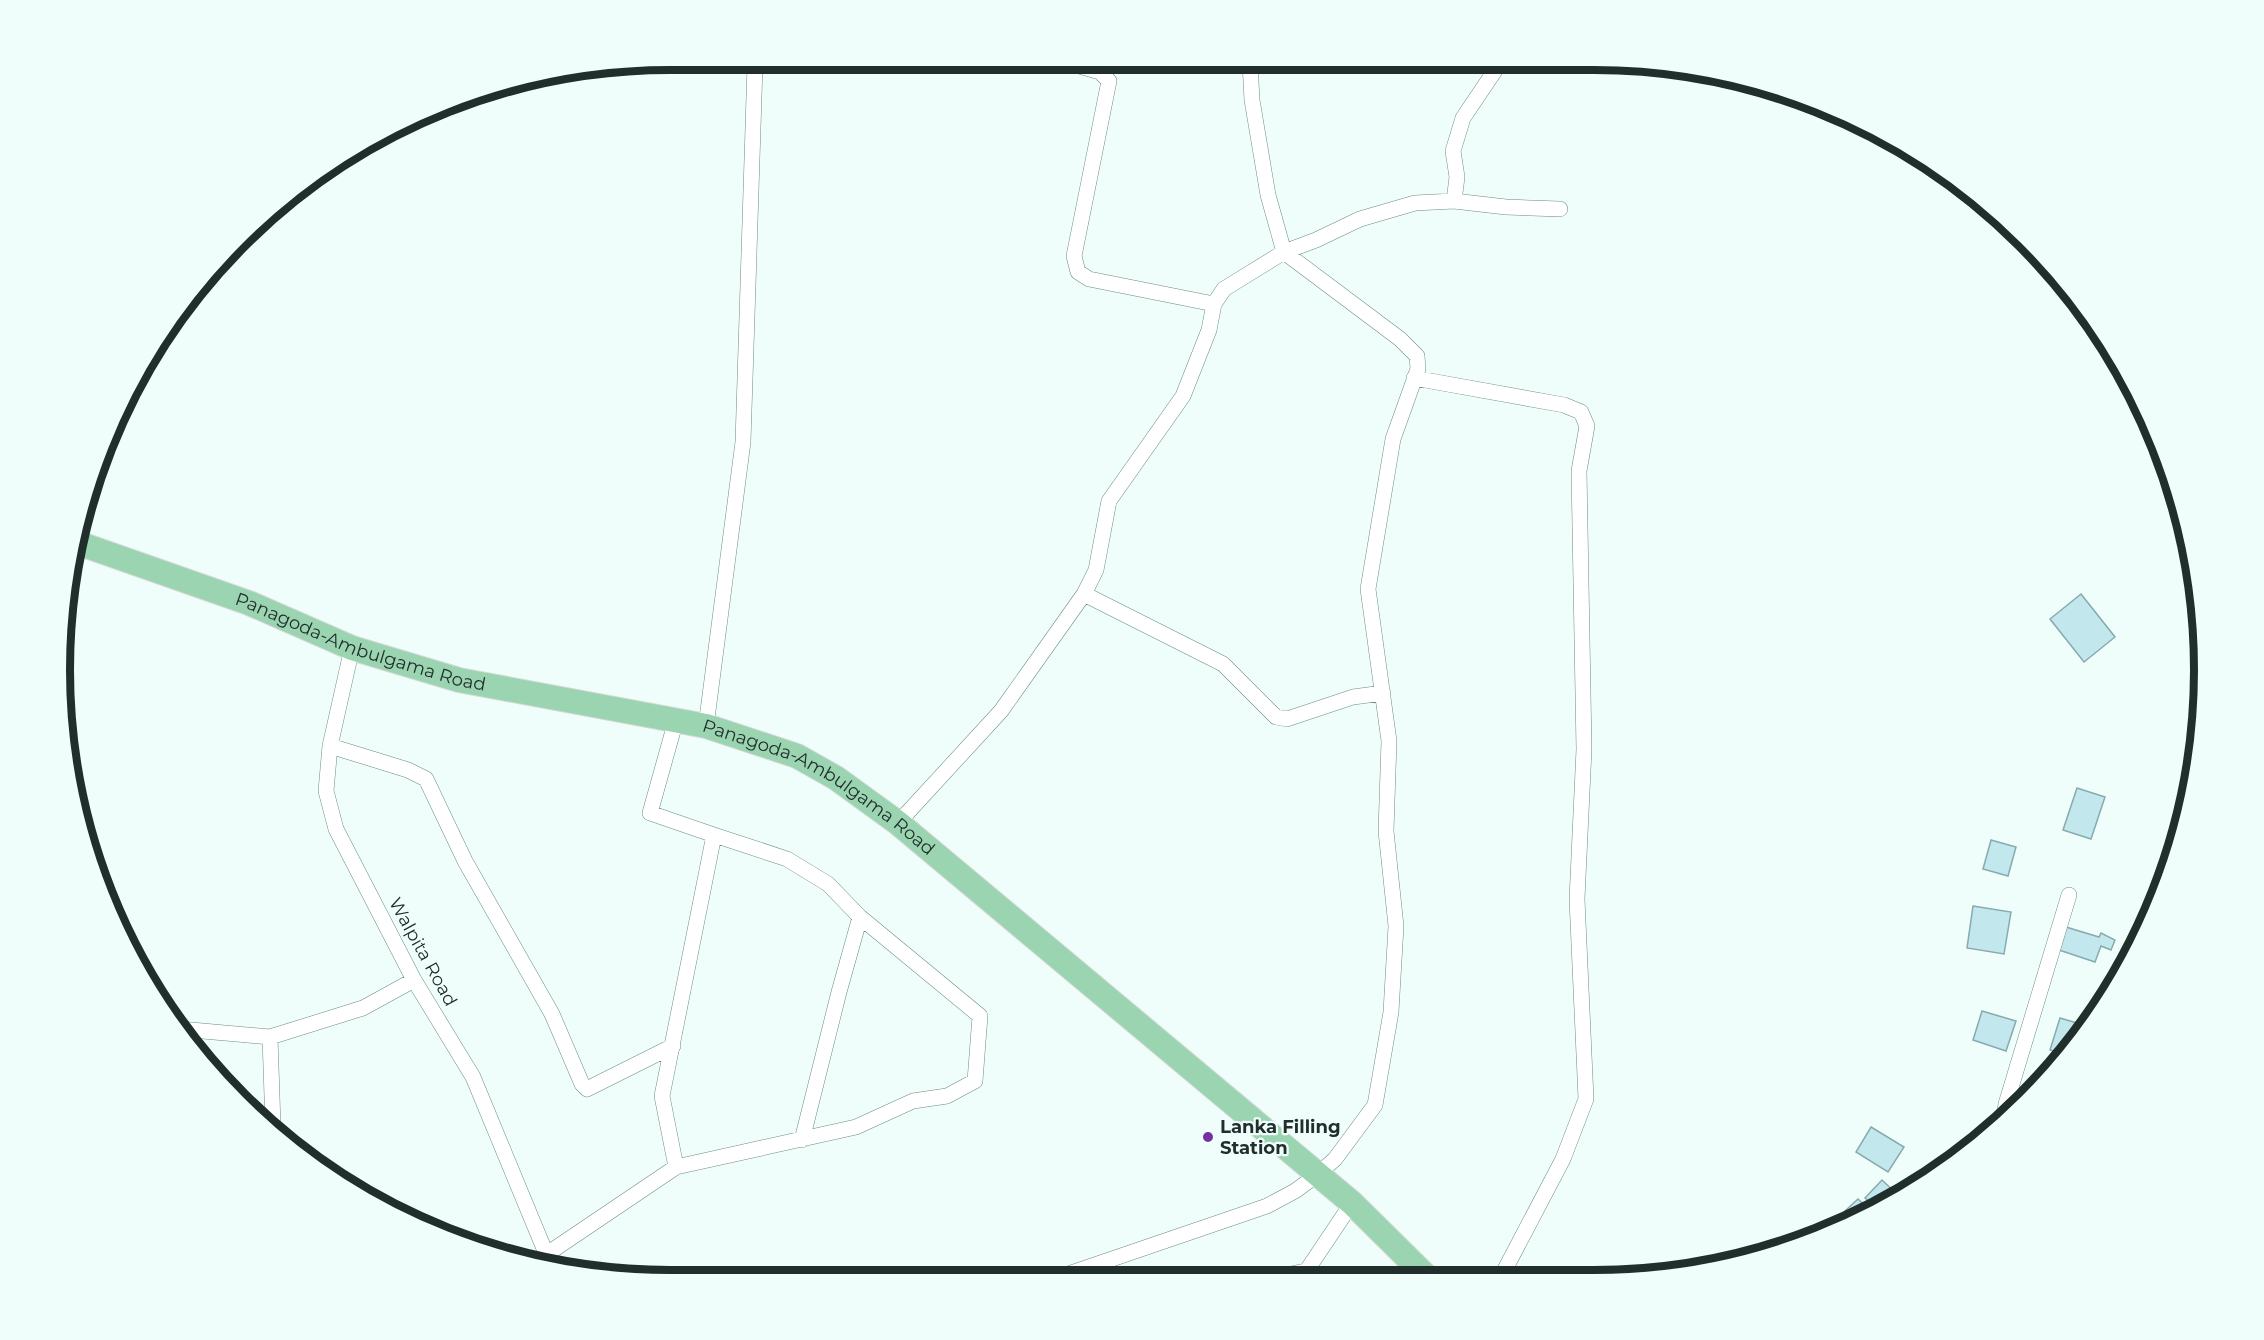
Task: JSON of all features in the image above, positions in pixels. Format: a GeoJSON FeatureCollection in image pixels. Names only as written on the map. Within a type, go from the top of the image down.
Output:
{"type":"FeatureCollection","features":[{"type":"Feature","properties":{"kind":"main road","name":"Panagoda-Ambulgama Road"},"geometry":{"type":"LineString","coordinates":[[84,545],[249,603],[352,648],[459,680],[706,726],[797,756],[836,778],[898,823],[1352,1203],[1420,1270]]}},
{"type":"Feature","properties":{"kind":"street"},"geometry":{"type":"LineString","coordinates":[[706,726],[743,442],[755,70]]}},
{"type":"Feature","properties":{"kind":"street"},"geometry":{"type":"LineString","coordinates":[[1093,70],[1100,72],[1109,81],[1074,256],[1078,272],[1089,279],[1214,304]]}},
{"type":"Feature","properties":{"kind":"street"},"geometry":{"type":"LineString","coordinates":[[1080,1270],[1267,1206],[1295,1191],[1317,1175],[1335,1159],[1375,1105],[1391,1012],[1396,926],[1386,831],[1389,741],[1368,589],[1393,439],[1418,369],[1417,356],[1400,339],[1284,252],[1268,195],[1252,100],[1250,70]]}},
{"type":"Feature","properties":{"kind":"street"},"geometry":{"type":"LineString","coordinates":[[1454,201],[1457,177],[1453,151],[1463,118],[1495,70]]}},
{"type":"Feature","properties":{"kind":"street"},"geometry":{"type":"LineString","coordinates":[[898,823],[1001,711],[1083,594],[1095,570],[1109,501],[1183,396],[1209,330],[1214,304],[1224,289],[1284,252],[1360,219],[1415,203],[1454,201],[1506,207],[1560,209]]}},
{"type":"Feature","properties":{"kind":"street"},"geometry":{"type":"LineString","coordinates":[[1414,378],[1564,405],[1581,412],[1587,426],[1579,471],[1584,749],[1577,899],[1586,1100],[1563,1159],[1505,1270]]}},
{"type":"Feature","properties":{"kind":"street"},"geometry":{"type":"LineString","coordinates":[[1083,594],[1223,664],[1276,717],[1287,719],[1353,698],[1383,693]]}},
{"type":"Feature","properties":{"kind":"street","name":"Walpita Road"},"geometry":{"type":"LineString","coordinates":[[352,648],[330,746],[326,790],[336,829],[414,980],[472,1077],[549,1257]]}},
{"type":"Feature","properties":{"kind":"street"},"geometry":{"type":"LineString","coordinates":[[550,1257],[676,1167],[856,1127],[913,1101],[947,1096],[975,1081],[980,1016],[860,917],[828,884],[788,859],[650,813],[676,720]]}},
{"type":"Feature","properties":{"kind":"street"},"geometry":{"type":"LineString","coordinates":[[330,746],[408,770],[426,779],[465,861],[552,1014],[582,1084],[587,1089],[673,1047]]}},
{"type":"Feature","properties":{"kind":"street"},"geometry":{"type":"LineString","coordinates":[[676,1167],[662,1096],[714,836]]}},
{"type":"Feature","properties":{"kind":"street"},"geometry":{"type":"LineString","coordinates":[[2006,1105],[2069,895]]}},
{"type":"Feature","properties":{"kind":"street"},"geometry":{"type":"LineString","coordinates":[[802,1140],[860,917]]}},
{"type":"Feature","properties":{"kind":"street"},"geometry":{"type":"LineString","coordinates":[[191,1030],[270,1038],[363,1008],[414,980]]}},
{"type":"Feature","properties":{"kind":"street"},"geometry":{"type":"LineString","coordinates":[[270,1038],[273,1119]]}},
{"type":"Feature","properties":{"kind":"street"},"geometry":{"type":"LineString","coordinates":[[1306,1270],[1352,1203]]}},
{"type":"Feature","properties":{"kind":"building"},"geometry":{"type":"Polygon","coordinates":[[[2081,594],[2115,637],[2084,662],[2050,619],[2081,594]]]}},
{"type":"Feature","properties":{"kind":"building"},"geometry":{"type":"Polygon","coordinates":[[[2077,788],[2105,797],[2091,839],[2063,830],[2077,788]]]}},
{"type":"Feature","properties":{"kind":"building"},"geometry":{"type":"Polygon","coordinates":[[[1991,840],[2016,847],[2008,876],[1983,869],[1991,840]]]}},
{"type":"Feature","properties":{"kind":"building"},"geometry":{"type":"Polygon","coordinates":[[[1973,906],[2011,912],[2004,954],[1967,948],[1973,906]]]}},
{"type":"Feature","properties":{"kind":"building"},"geometry":{"type":"Polygon","coordinates":[[[2066,927],[2099,937],[2101,933],[2115,940],[2111,950],[2101,946],[2095,962],[2059,950],[2066,927]]]}},
{"type":"Feature","properties":{"kind":"building"},"geometry":{"type":"Polygon","coordinates":[[[1982,1011],[2016,1021],[2006,1051],[1973,1040],[1982,1011]]]}},
{"type":"Feature","properties":{"kind":"building"},"geometry":{"type":"Polygon","coordinates":[[[2060,1018],[2078,1023],[2056,1052],[2050,1050],[2060,1018]]]}},
{"type":"Feature","properties":{"kind":"building"},"geometry":{"type":"Polygon","coordinates":[[[1871,1127],[1904,1147],[1888,1172],[1856,1152],[1871,1127]]]}},
{"type":"Feature","properties":{"kind":"building"},"geometry":{"type":"Polygon","coordinates":[[[1882,1180],[1892,1190],[1870,1202],[1865,1198],[1882,1180]]]}},
{"type":"Feature","properties":{"kind":"building"},"geometry":{"type":"Polygon","coordinates":[[[1858,1199],[1865,1205],[1847,1213],[1845,1211],[1858,1199]]]}},
{"type":"Feature","properties":{"kind":"place","name":"Lanka Filling Station"},"geometry":{"type":"Point","coordinates":[1208,1137]}}]}
